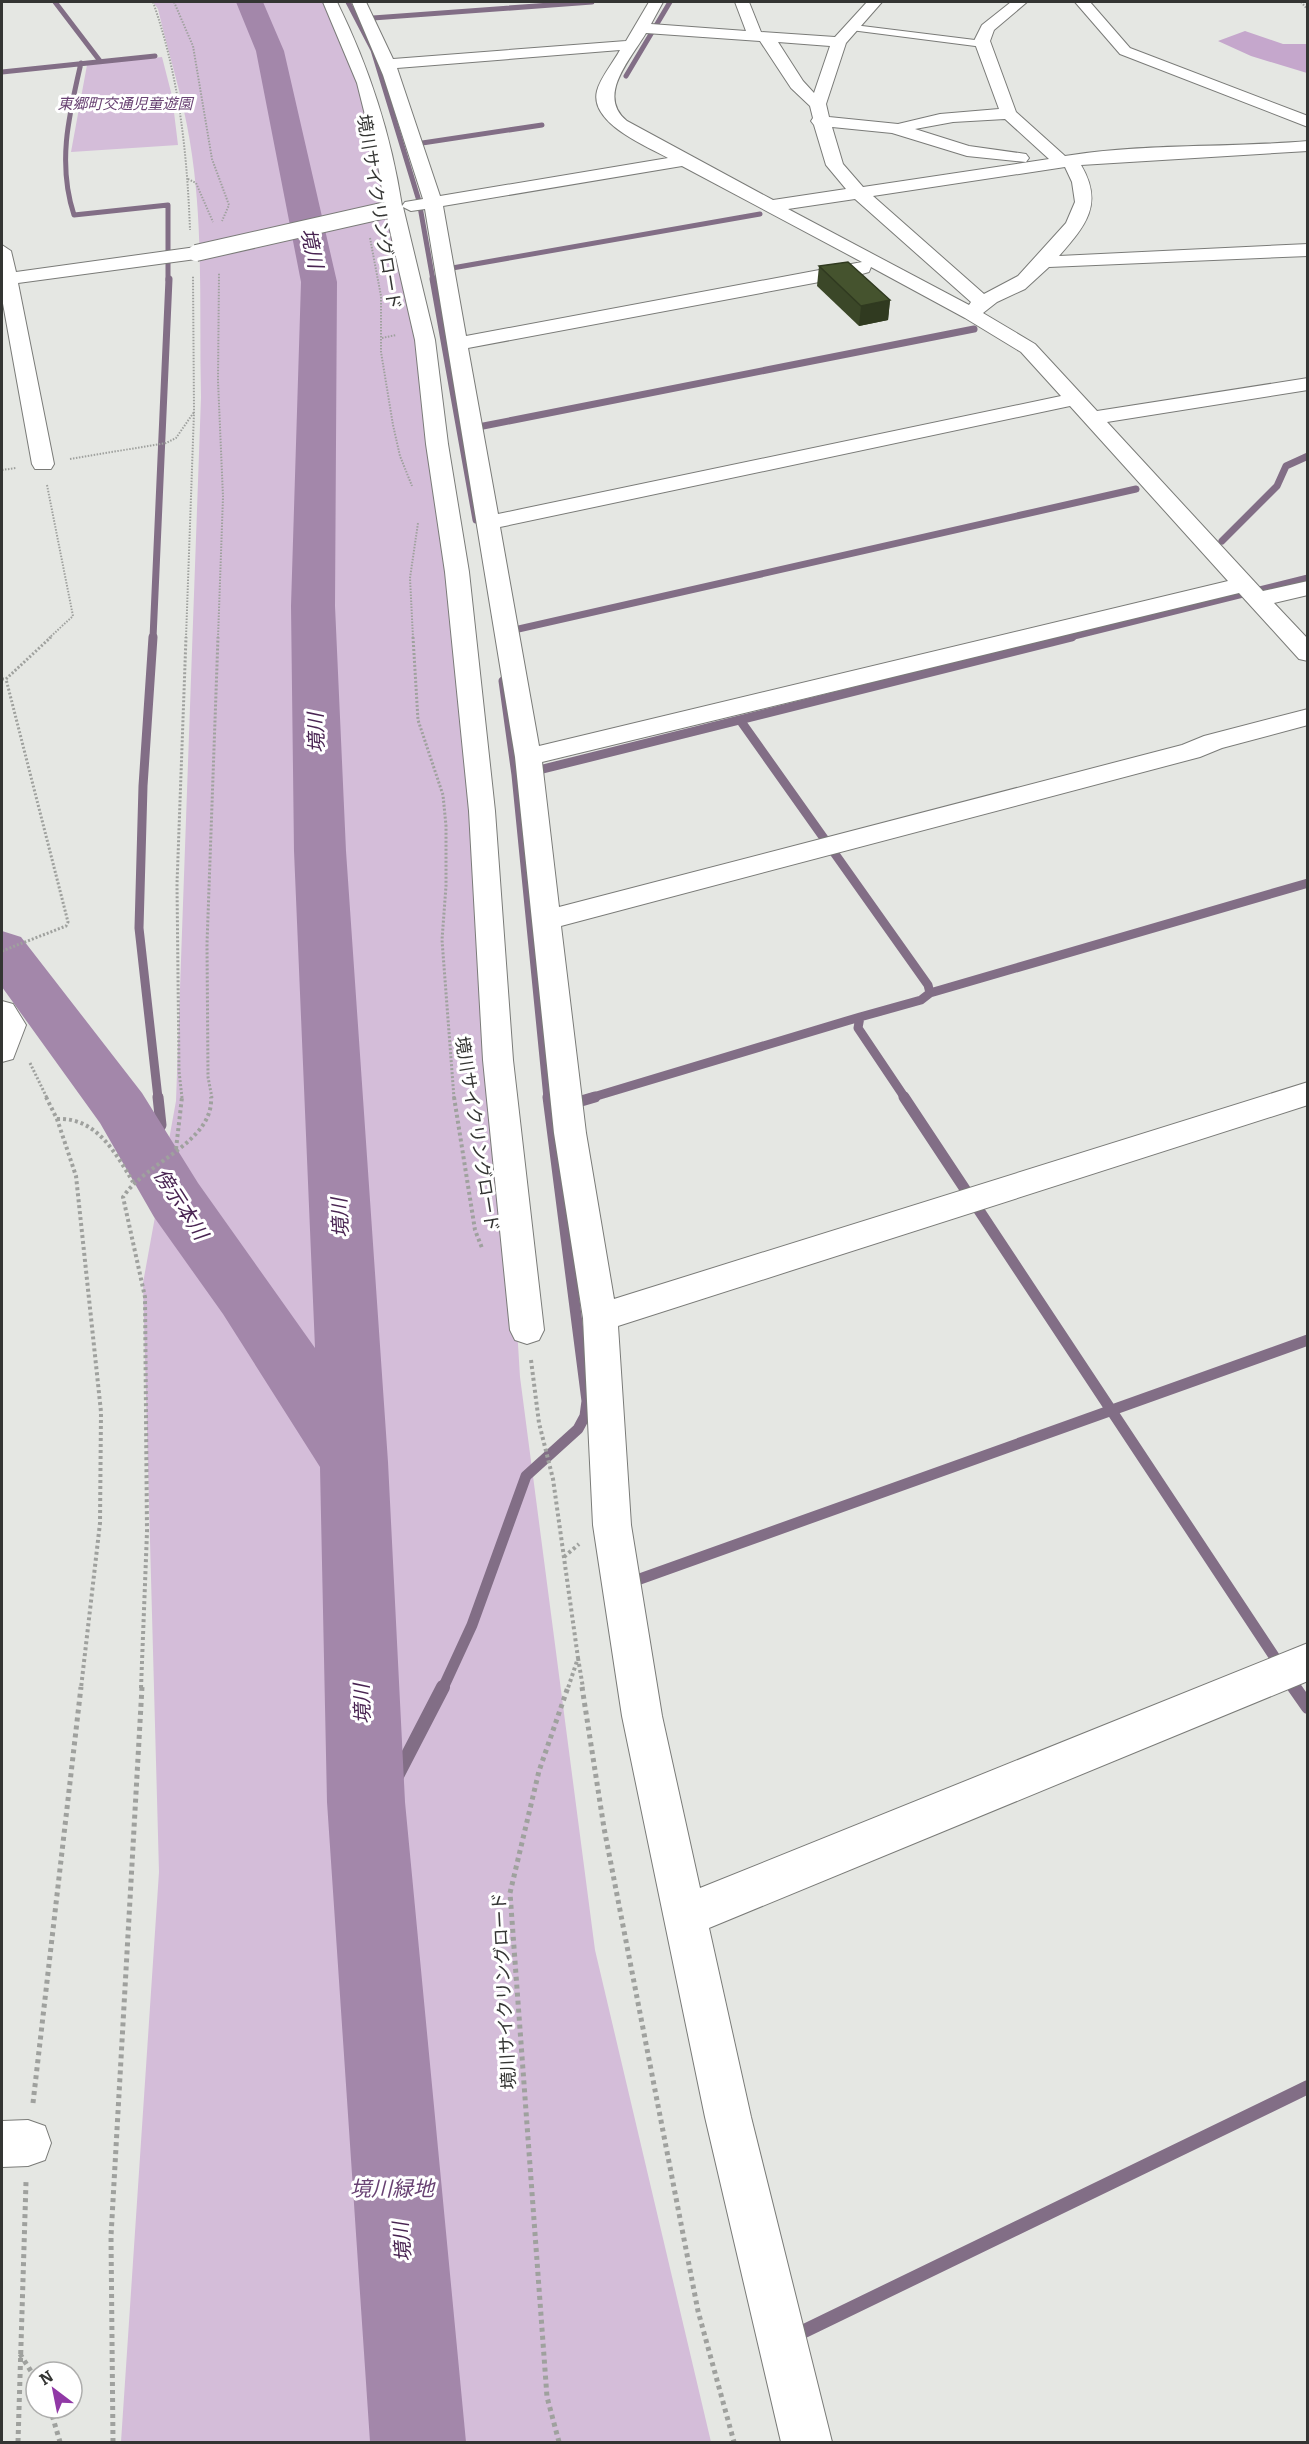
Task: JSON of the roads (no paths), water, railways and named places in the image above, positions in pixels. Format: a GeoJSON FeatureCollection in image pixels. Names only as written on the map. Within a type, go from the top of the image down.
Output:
{"type":"FeatureCollection","features":[{"type":"Feature","properties":{"kind":"street"},"geometry":{"type":"LineString","coordinates":[[330,2],[348,39],[365,83],[388,171],[425,340],[437,444],[457,572],[482,811],[498,1060],[527,1330]]}},
{"type":"Feature","properties":{"kind":"street"},"geometry":{"type":"LineString","coordinates":[[359,2],[376,30],[404,108],[433,202],[528,757],[570,1133],[600,1318],[612,1525],[642,1716],[728,2117],[807,2442]]}},
{"type":"Feature","properties":{"kind":"street"},"geometry":{"type":"LineString","coordinates":[[656,2],[605,90],[603,100],[606,110],[615,120],[643,138],[879,265],[976,307]]}},
{"type":"Feature","properties":{"kind":"street"},"geometry":{"type":"LineString","coordinates":[[742,2],[759,36],[782,59],[789,76],[818,113],[835,165],[860,193],[976,307],[1028,348],[1308,654]]}},
{"type":"Feature","properties":{"kind":"street"},"geometry":{"type":"LineString","coordinates":[[818,113],[839,42],[875,2]]}},
{"type":"Feature","properties":{"kind":"street"},"geometry":{"type":"LineString","coordinates":[[976,307],[1014,287],[1045,262],[1083,209],[1076,169],[1009,114],[989,56],[982,44],[987,28],[1020,2]]}},
{"type":"Feature","properties":{"kind":"street"},"geometry":{"type":"LineString","coordinates":[[1082,2],[1125,51],[1308,122]]}},
{"type":"Feature","properties":{"kind":"street"},"geometry":{"type":"LineString","coordinates":[[640,28],[839,42]]}},
{"type":"Feature","properties":{"kind":"street"},"geometry":{"type":"LineString","coordinates":[[387,64],[630,45]]}},
{"type":"Feature","properties":{"kind":"street"},"geometry":{"type":"LineString","coordinates":[[818,113],[899,129],[986,154],[1063,160]]}},
{"type":"Feature","properties":{"kind":"street"},"geometry":{"type":"LineString","coordinates":[[899,129],[944,117],[1009,114]]}},
{"type":"Feature","properties":{"kind":"street"},"geometry":{"type":"LineString","coordinates":[[770,206],[1063,160],[1308,146]]}},
{"type":"Feature","properties":{"kind":"street"},"geometry":{"type":"LineString","coordinates":[[4,279],[194,254],[395,208],[687,160]]}},
{"type":"Feature","properties":{"kind":"street"},"geometry":{"type":"LineString","coordinates":[[1045,262],[1308,250]]}},
{"type":"Feature","properties":{"kind":"street"},"geometry":{"type":"LineString","coordinates":[[2,251],[4,279],[43,464]]}},
{"type":"Feature","properties":{"kind":"street"},"geometry":{"type":"LineString","coordinates":[[456,344],[879,265]]}},
{"type":"Feature","properties":{"kind":"street"},"geometry":{"type":"LineString","coordinates":[[1093,418],[1308,384]]}},
{"type":"Feature","properties":{"kind":"street"},"geometry":{"type":"LineString","coordinates":[[487,523],[1076,399]]}},
{"type":"Feature","properties":{"kind":"street"},"geometry":{"type":"LineString","coordinates":[[528,757],[1252,591],[1308,588]]}},
{"type":"Feature","properties":{"kind":"street"},"geometry":{"type":"LineString","coordinates":[[546,920],[1191,751],[1213,742],[1308,717]]}},
{"type":"Feature","properties":{"kind":"street"},"geometry":{"type":"LineString","coordinates":[[600,1318],[1308,1093]]}},
{"type":"Feature","properties":{"kind":"street"},"geometry":{"type":"LineString","coordinates":[[686,1916],[1308,1662]]}},
{"type":"Feature","properties":{"kind":"lane"},"geometry":{"type":"LineString","coordinates":[[854,28],[982,44]]}},
{"type":"Feature","properties":{"kind":"waterway"},"geometry":{"type":"LineString","coordinates":[[55,2],[100,61]]}},
{"type":"Feature","properties":{"kind":"waterway","name":"境川"},"geometry":{"type":"LineString","coordinates":[[250,2],[270,51],[319,282],[313,606],[320,851],[354,1462],[366,1802],[418,2442]]}},
{"type":"Feature","properties":{"kind":"waterway"},"geometry":{"type":"LineString","coordinates":[[348,2],[373,50],[419,201],[433,280]]}},
{"type":"Feature","properties":{"kind":"waterway"},"geometry":{"type":"LineString","coordinates":[[359,19],[592,2]]}},
{"type":"Feature","properties":{"kind":"waterway"},"geometry":{"type":"LineString","coordinates":[[626,76],[670,2]]}},
{"type":"Feature","properties":{"kind":"waterway"},"geometry":{"type":"LineString","coordinates":[[81,64],[155,56]]}},
{"type":"Feature","properties":{"kind":"waterway"},"geometry":{"type":"LineString","coordinates":[[2,72],[81,64]]}},
{"type":"Feature","properties":{"kind":"waterway"},"geometry":{"type":"LineString","coordinates":[[81,64],[69,120],[66,158],[66,177],[74,215],[168,205],[168,280]]}},
{"type":"Feature","properties":{"kind":"waterway"},"geometry":{"type":"LineString","coordinates":[[409,145],[542,125]]}},
{"type":"Feature","properties":{"kind":"waterway"},"geometry":{"type":"LineString","coordinates":[[441,270],[760,214]]}},
{"type":"Feature","properties":{"kind":"waterway"},"geometry":{"type":"LineString","coordinates":[[153,638],[169,279]]}},
{"type":"Feature","properties":{"kind":"waterway"},"geometry":{"type":"LineString","coordinates":[[433,279],[476,520]]}},
{"type":"Feature","properties":{"kind":"waterway"},"geometry":{"type":"LineString","coordinates":[[468,429],[974,329]]}},
{"type":"Feature","properties":{"kind":"waterway"},"geometry":{"type":"LineString","coordinates":[[1222,541],[1277,486],[1286,466],[1308,456]]}},
{"type":"Feature","properties":{"kind":"waterway"},"geometry":{"type":"LineString","coordinates":[[505,632],[1136,489]]}},
{"type":"Feature","properties":{"kind":"waterway"},"geometry":{"type":"LineString","coordinates":[[1066,638],[1308,578]]}},
{"type":"Feature","properties":{"kind":"waterway"},"geometry":{"type":"LineString","coordinates":[[153,637],[143,786],[139,928],[158,1098]]}},
{"type":"Feature","properties":{"kind":"waterway"},"geometry":{"type":"LineString","coordinates":[[531,772],[1072,637]]}},
{"type":"Feature","properties":{"kind":"waterway"},"geometry":{"type":"LineString","coordinates":[[503,681],[516,775],[548,1098]]}},
{"type":"Feature","properties":{"kind":"waterway"},"geometry":{"type":"LineString","coordinates":[[740,720],[928,985],[930,993]]}},
{"type":"Feature","properties":{"kind":"waterway"},"geometry":{"type":"LineString","coordinates":[[930,993],[1308,883]]}},
{"type":"Feature","properties":{"kind":"waterway","name":"傍示本川"},"geometry":{"type":"LineString","coordinates":[[2,950],[33,988],[121,1108],[176,1200],[245,1296],[353,1460]]}},
{"type":"Feature","properties":{"kind":"waterway"},"geometry":{"type":"LineString","coordinates":[[860,1017],[921,1000],[930,993]]}},
{"type":"Feature","properties":{"kind":"waterway"},"geometry":{"type":"LineString","coordinates":[[590,1098],[860,1017]]}},
{"type":"Feature","properties":{"kind":"waterway"},"geometry":{"type":"LineString","coordinates":[[860,1017],[858,1028],[905,1098]]}},
{"type":"Feature","properties":{"kind":"waterway"},"geometry":{"type":"LineString","coordinates":[[140,1142],[153,1138],[161,1125],[158,1097]]}},
{"type":"Feature","properties":{"kind":"waterway"},"geometry":{"type":"LineString","coordinates":[[443,1688],[472,1625],[526,1476],[578,1429],[585,1416],[587,1401],[548,1097]]}},
{"type":"Feature","properties":{"kind":"waterway"},"geometry":{"type":"LineString","coordinates":[[571,1104],[595,1097]]}},
{"type":"Feature","properties":{"kind":"waterway"},"geometry":{"type":"LineString","coordinates":[[904,1097],[1111,1410]]}},
{"type":"Feature","properties":{"kind":"waterway"},"geometry":{"type":"LineString","coordinates":[[1111,1410],[1308,1340]]}},
{"type":"Feature","properties":{"kind":"waterway"},"geometry":{"type":"LineString","coordinates":[[637,1580],[1111,1410]]}},
{"type":"Feature","properties":{"kind":"waterway"},"geometry":{"type":"LineString","coordinates":[[1111,1410],[1295,1688]]}},
{"type":"Feature","properties":{"kind":"waterway"},"geometry":{"type":"LineString","coordinates":[[368,1832],[443,1687]]}},
{"type":"Feature","properties":{"kind":"waterway"},"geometry":{"type":"LineString","coordinates":[[1294,1687],[1308,1707]]}},
{"type":"Feature","properties":{"kind":"waterway"},"geometry":{"type":"LineString","coordinates":[[794,2336],[1308,2087]]}},
{"type":"Feature","properties":{"kind":"park label","name":"東郷町交通児童遊園"},"geometry":{"type":"Point","coordinates":[125,104]}},
{"type":"Feature","properties":{"kind":"park label","name":"境川緑地"},"geometry":{"type":"Point","coordinates":[392,2189]}}]}
